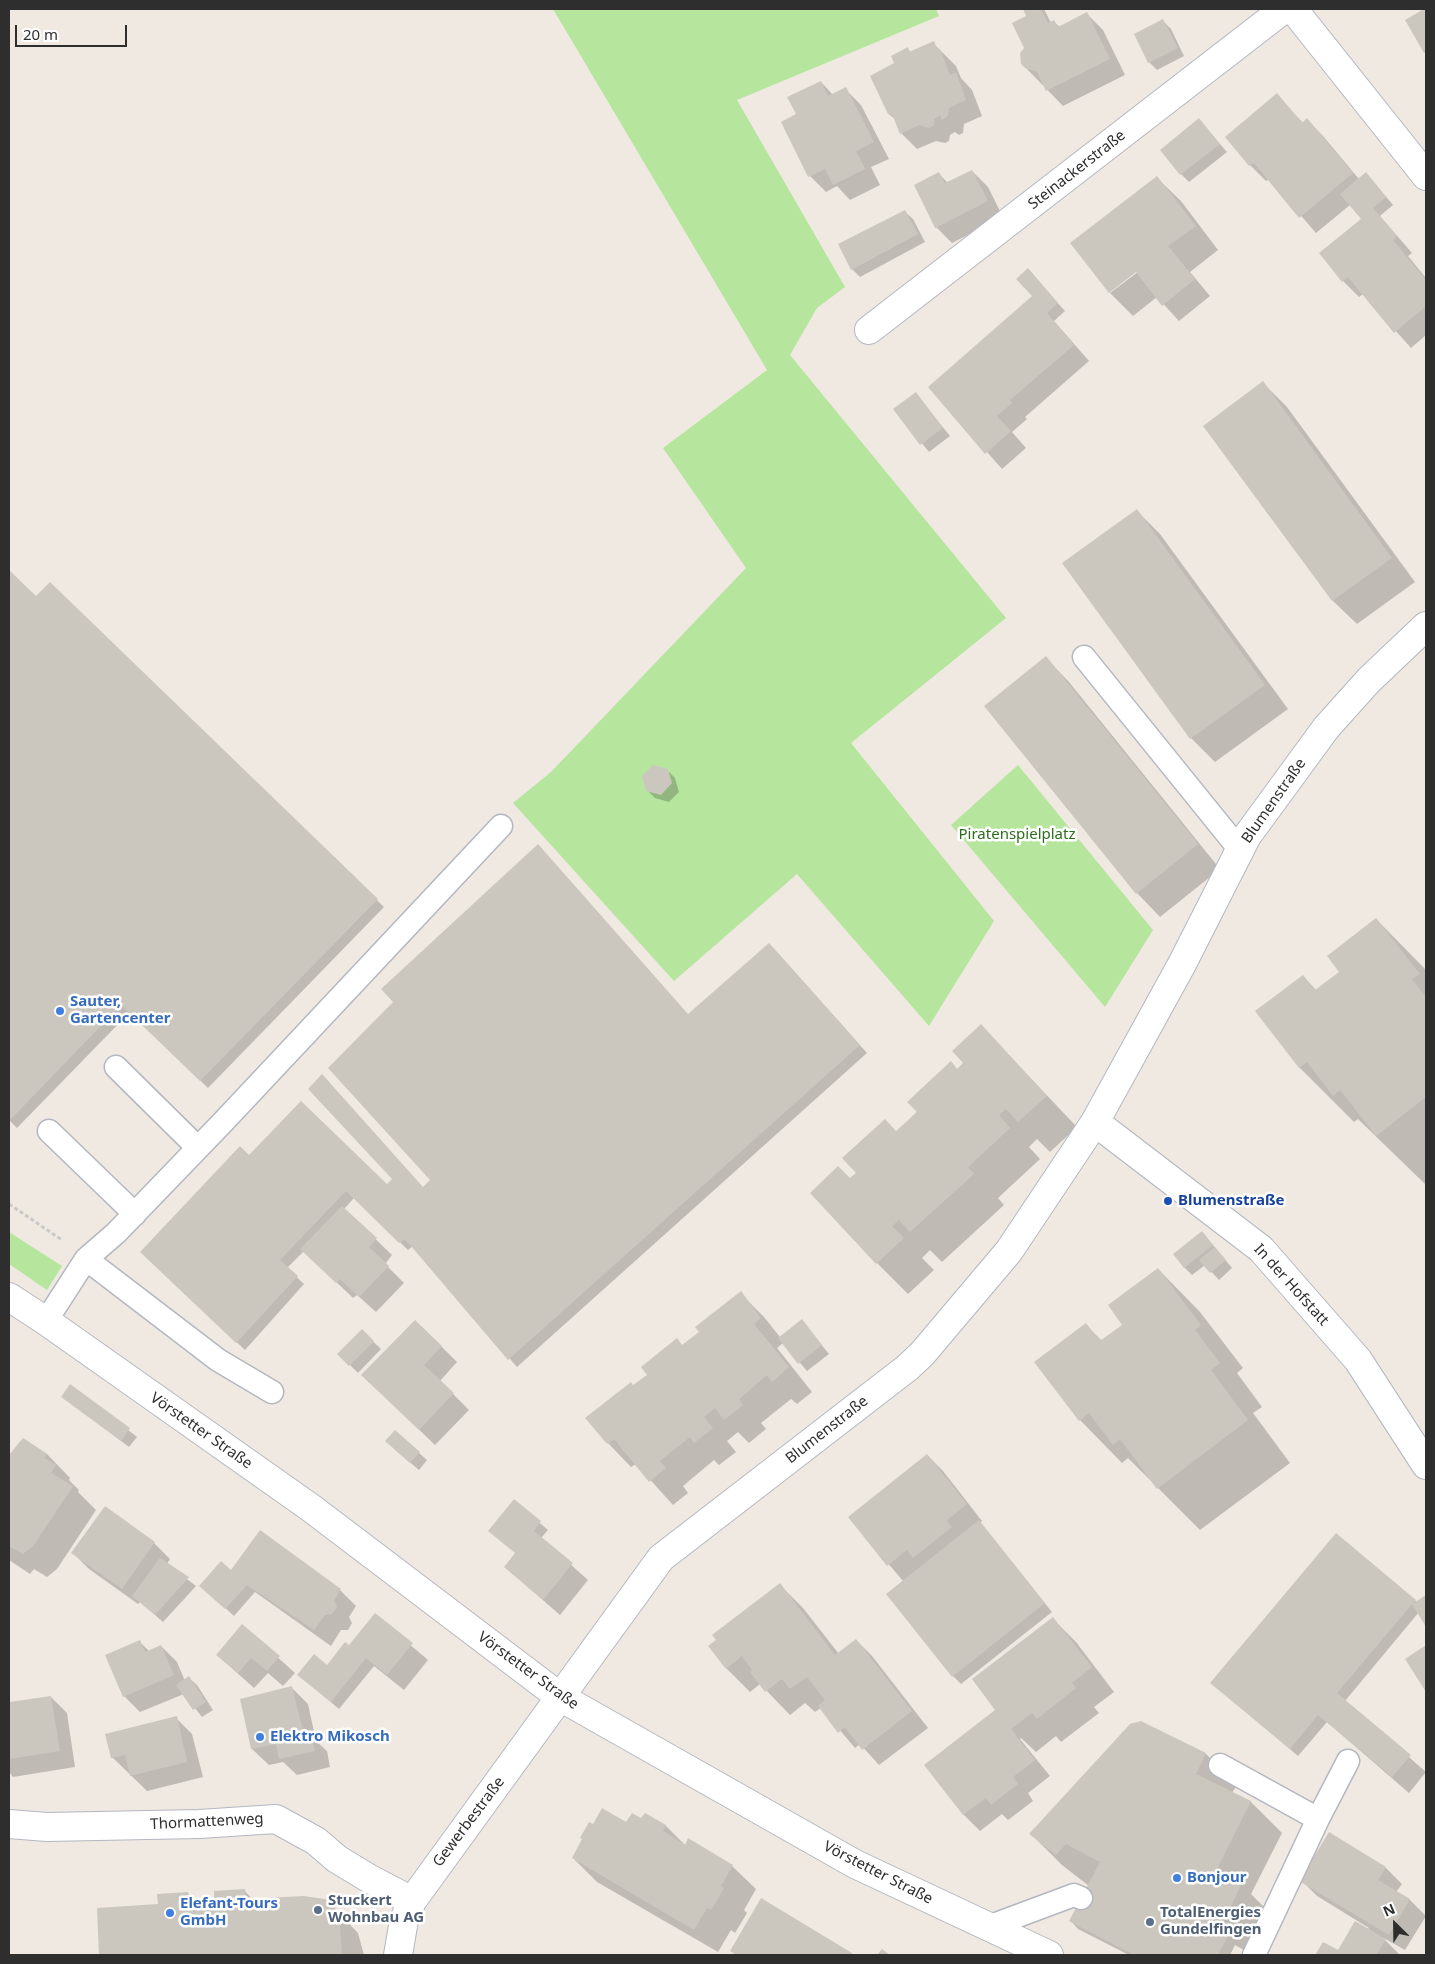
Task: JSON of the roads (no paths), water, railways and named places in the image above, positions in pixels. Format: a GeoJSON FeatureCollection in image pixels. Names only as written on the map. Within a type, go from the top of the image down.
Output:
{"type":"FeatureCollection","features":[{"type":"Feature","properties":{"kind":"street","name":"Steinackerstraße"},"geometry":{"type":"LineString","coordinates":[[869,330],[1284,9]]}},
{"type":"Feature","properties":{"kind":"street"},"geometry":{"type":"LineString","coordinates":[[1293,9],[1426,176]]}},
{"type":"Feature","properties":{"kind":"street","name":"Blumenstraße"},"geometry":{"type":"LineString","coordinates":[[560,1697],[661,1558],[907,1368],[922,1354],[1010,1251],[1095,1122],[1182,964],[1247,836],[1326,728],[1369,680],[1426,626]]}},
{"type":"Feature","properties":{"kind":"street","name":"In der Hofstatt"},"geometry":{"type":"LineString","coordinates":[[1095,1122],[1261,1249],[1358,1360],[1426,1465]]}},
{"type":"Feature","properties":{"kind":"street","name":"Vörstetter Straße"},"geometry":{"type":"LineString","coordinates":[[9,1297],[46,1321],[311,1508],[560,1697],[855,1864],[1043,1954]]}},
{"type":"Feature","properties":{"kind":"street","name":"Gewerbestraße"},"geometry":{"type":"LineString","coordinates":[[398,1955],[404,1920],[412,1901],[560,1697]]}},
{"type":"Feature","properties":{"kind":"street","name":"Thormattenweg"},"geometry":{"type":"LineString","coordinates":[[9,1824],[47,1827],[199,1824],[276,1819],[316,1842],[337,1859],[370,1880],[412,1901]]}},
{"type":"Feature","properties":{"kind":"lane"},"geometry":{"type":"LineString","coordinates":[[1084,658],[1240,850]]}},
{"type":"Feature","properties":{"kind":"lane"},"geometry":{"type":"LineString","coordinates":[[46,1321],[86,1259],[135,1214],[500,826]]}},
{"type":"Feature","properties":{"kind":"lane"},"geometry":{"type":"LineString","coordinates":[[116,1067],[198,1148]]}},
{"type":"Feature","properties":{"kind":"lane"},"geometry":{"type":"LineString","coordinates":[[49,1131],[135,1214]]}},
{"type":"Feature","properties":{"kind":"lane"},"geometry":{"type":"LineString","coordinates":[[86,1259],[218,1360],[272,1392]]}},
{"type":"Feature","properties":{"kind":"lane"},"geometry":{"type":"LineString","coordinates":[[1254,1955],[1318,1818],[1348,1762]]}},
{"type":"Feature","properties":{"kind":"lane"},"geometry":{"type":"LineString","coordinates":[[1220,1765],[1318,1818]]}},
{"type":"Feature","properties":{"kind":"lane"},"geometry":{"type":"LineString","coordinates":[[988,1927],[1074,1895],[1081,1898]]}},
{"type":"Feature","properties":{"kind":"place","name":"Sauter, Gartencenter"},"geometry":{"type":"Point","coordinates":[60,1011]}},
{"type":"Feature","properties":{"kind":"place","name":"Blumenstraße"},"geometry":{"type":"Point","coordinates":[1168,1201]}},
{"type":"Feature","properties":{"kind":"place","name":"Elektro Mikosch"},"geometry":{"type":"Point","coordinates":[260,1737]}},
{"type":"Feature","properties":{"kind":"place","name":"Bonjour"},"geometry":{"type":"Point","coordinates":[1177,1878]}},
{"type":"Feature","properties":{"kind":"place","name":"Stuckert Wohnbau AG"},"geometry":{"type":"Point","coordinates":[318,1910]}},
{"type":"Feature","properties":{"kind":"place","name":"Elefant-Tours GmbH"},"geometry":{"type":"Point","coordinates":[170,1913]}},
{"type":"Feature","properties":{"kind":"place","name":"TotalEnergies Gundelfingen"},"geometry":{"type":"Point","coordinates":[1150,1922]}},
{"type":"Feature","properties":{"kind":"park label","name":"Piratenspielplatz"},"geometry":{"type":"Point","coordinates":[1017,835]}}]}
